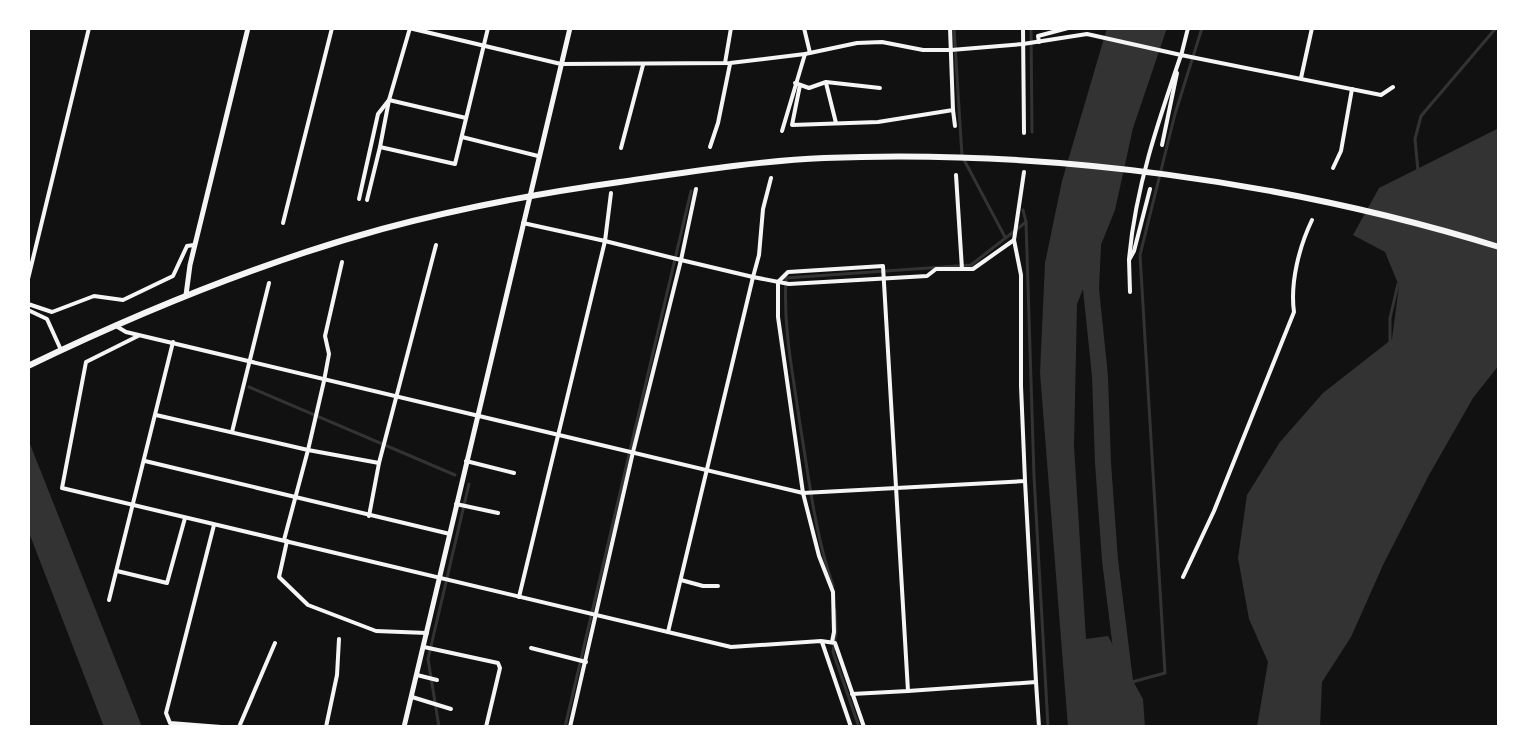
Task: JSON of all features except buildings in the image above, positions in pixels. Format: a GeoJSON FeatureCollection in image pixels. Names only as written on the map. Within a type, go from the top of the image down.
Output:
{"type":"FeatureCollection","features":[{"type":"Feature","properties":{"kind":"highway"},"geometry":{"type":"LineString","coordinates":[[28,366],[186,295],[383,229],[529,195],[684,172],[825,158],[1012,161],[1246,185],[1361,209],[1499,247]]}},
{"type":"Feature","properties":{"kind":"main road"},"geometry":{"type":"LineString","coordinates":[[186,295],[194,245],[248,28]]}},
{"type":"Feature","properties":{"kind":"main road"},"geometry":{"type":"LineString","coordinates":[[404,727],[570,28]]}},
{"type":"Feature","properties":{"kind":"street"},"geometry":{"type":"LineString","coordinates":[[28,279],[89,28]]}},
{"type":"Feature","properties":{"kind":"street"},"geometry":{"type":"LineString","coordinates":[[283,223],[332,28]]}},
{"type":"Feature","properties":{"kind":"street"},"geometry":{"type":"LineString","coordinates":[[367,200],[389,100],[410,28],[561,64],[643,65],[728,63],[857,43],[882,42],[923,50],[951,50],[1094,35],[1173,54],[1381,95],[1393,87]]}},
{"type":"Feature","properties":{"kind":"street"},"geometry":{"type":"LineString","coordinates":[[380,147],[455,164],[488,28]]}},
{"type":"Feature","properties":{"kind":"street"},"geometry":{"type":"LineString","coordinates":[[710,147],[718,123],[731,28]]}},
{"type":"Feature","properties":{"kind":"street"},"geometry":{"type":"LineString","coordinates":[[782,131],[807,53],[804,28]]}},
{"type":"Feature","properties":{"kind":"street"},"geometry":{"type":"LineString","coordinates":[[950,28],[955,126]]}},
{"type":"Feature","properties":{"kind":"street"},"geometry":{"type":"LineString","coordinates":[[1023,28],[1024,133]]}},
{"type":"Feature","properties":{"kind":"street"},"geometry":{"type":"LineString","coordinates":[[1039,42],[1038,36],[1068,28]]}},
{"type":"Feature","properties":{"kind":"street"},"geometry":{"type":"LineString","coordinates":[[1162,145],[1188,28]]}},
{"type":"Feature","properties":{"kind":"street"},"geometry":{"type":"LineString","coordinates":[[1301,78],[1312,28]]}},
{"type":"Feature","properties":{"kind":"street"},"geometry":{"type":"LineString","coordinates":[[1130,292],[1129,260],[1142,172],[1181,55]]}},
{"type":"Feature","properties":{"kind":"street"},"geometry":{"type":"LineString","coordinates":[[621,148],[643,65]]}},
{"type":"Feature","properties":{"kind":"street"},"geometry":{"type":"LineString","coordinates":[[797,84],[809,88],[826,82],[880,88]]}},
{"type":"Feature","properties":{"kind":"street"},"geometry":{"type":"LineString","coordinates":[[826,82],[836,123]]}},
{"type":"Feature","properties":{"kind":"street"},"geometry":{"type":"LineString","coordinates":[[797,84],[792,125],[878,122],[953,110]]}},
{"type":"Feature","properties":{"kind":"street"},"geometry":{"type":"LineString","coordinates":[[1333,168],[1341,151],[1352,89]]}},
{"type":"Feature","properties":{"kind":"street"},"geometry":{"type":"LineString","coordinates":[[389,100],[466,118]]}},
{"type":"Feature","properties":{"kind":"street"},"geometry":{"type":"LineString","coordinates":[[359,199],[378,114],[389,100]]}},
{"type":"Feature","properties":{"kind":"street"},"geometry":{"type":"LineString","coordinates":[[462,137],[538,156]]}},
{"type":"Feature","properties":{"kind":"street"},"geometry":{"type":"LineString","coordinates":[[1024,172],[1014,240],[1021,275],[1021,386],[1039,727]]}},
{"type":"Feature","properties":{"kind":"street"},"geometry":{"type":"LineString","coordinates":[[956,175],[962,269]]}},
{"type":"Feature","properties":{"kind":"street"},"geometry":{"type":"LineString","coordinates":[[668,632],[759,255],[760,221],[771,178]]}},
{"type":"Feature","properties":{"kind":"street"},"geometry":{"type":"LineString","coordinates":[[570,727],[696,189]]}},
{"type":"Feature","properties":{"kind":"street"},"geometry":{"type":"LineString","coordinates":[[1129,260],[1150,189]]}},
{"type":"Feature","properties":{"kind":"street"},"geometry":{"type":"LineString","coordinates":[[519,597],[605,241],[611,193]]}},
{"type":"Feature","properties":{"kind":"street"},"geometry":{"type":"LineString","coordinates":[[1183,577],[1214,511],[1294,312],[1291,293],[1306,232],[1312,220]]}},
{"type":"Feature","properties":{"kind":"street"},"geometry":{"type":"LineString","coordinates":[[523,223],[778,282],[927,276],[936,269],[973,269],[1014,240]]}},
{"type":"Feature","properties":{"kind":"street"},"geometry":{"type":"LineString","coordinates":[[28,304],[52,312],[94,296],[123,300],[173,276],[187,246],[194,245]]}},
{"type":"Feature","properties":{"kind":"street"},"geometry":{"type":"LineString","coordinates":[[369,516],[379,463],[436,245]]}},
{"type":"Feature","properties":{"kind":"street"},"geometry":{"type":"LineString","coordinates":[[342,262],[325,336],[329,354],[324,381],[279,577],[308,605],[376,631],[427,633]]}},
{"type":"Feature","properties":{"kind":"street"},"geometry":{"type":"LineString","coordinates":[[832,643],[833,592],[819,556],[803,493],[778,317],[778,282],[788,272],[883,266],[908,691]]}},
{"type":"Feature","properties":{"kind":"street"},"geometry":{"type":"LineString","coordinates":[[232,433],[269,283]]}},
{"type":"Feature","properties":{"kind":"street"},"geometry":{"type":"LineString","coordinates":[[28,310],[47,319],[61,350]]}},
{"type":"Feature","properties":{"kind":"street"},"geometry":{"type":"LineString","coordinates":[[116,326],[126,332],[250,360],[324,381],[477,414],[803,493],[1025,481]]}},
{"type":"Feature","properties":{"kind":"street"},"geometry":{"type":"LineString","coordinates":[[140,335],[86,362],[62,488],[731,647],[821,641],[835,643],[864,727]]}},
{"type":"Feature","properties":{"kind":"street"},"geometry":{"type":"LineString","coordinates":[[109,600],[173,342]]}},
{"type":"Feature","properties":{"kind":"street"},"geometry":{"type":"LineString","coordinates":[[156,415],[379,463]]}},
{"type":"Feature","properties":{"kind":"street"},"geometry":{"type":"LineString","coordinates":[[145,461],[450,534]]}},
{"type":"Feature","properties":{"kind":"street"},"geometry":{"type":"LineString","coordinates":[[466,461],[514,473]]}},
{"type":"Feature","properties":{"kind":"street"},"geometry":{"type":"LineString","coordinates":[[456,504],[498,513]]}},
{"type":"Feature","properties":{"kind":"street"},"geometry":{"type":"LineString","coordinates":[[117,571],[167,583],[185,518]]}},
{"type":"Feature","properties":{"kind":"street"},"geometry":{"type":"LineString","coordinates":[[214,525],[166,713],[170,723],[221,727]]}},
{"type":"Feature","properties":{"kind":"street"},"geometry":{"type":"LineString","coordinates":[[681,580],[703,586],[718,586]]}},
{"type":"Feature","properties":{"kind":"street"},"geometry":{"type":"LineString","coordinates":[[326,727],[337,675],[339,639]]}},
{"type":"Feature","properties":{"kind":"street"},"geometry":{"type":"LineString","coordinates":[[821,641],[851,727]]}},
{"type":"Feature","properties":{"kind":"street"},"geometry":{"type":"LineString","coordinates":[[239,727],[275,643]]}},
{"type":"Feature","properties":{"kind":"street"},"geometry":{"type":"LineString","coordinates":[[424,647],[498,663],[500,668],[486,727]]}},
{"type":"Feature","properties":{"kind":"street"},"geometry":{"type":"LineString","coordinates":[[531,648],[586,662]]}},
{"type":"Feature","properties":{"kind":"street"},"geometry":{"type":"LineString","coordinates":[[417,675],[437,680]]}},
{"type":"Feature","properties":{"kind":"street"},"geometry":{"type":"LineString","coordinates":[[852,694],[1036,682]]}},
{"type":"Feature","properties":{"kind":"street"},"geometry":{"type":"LineString","coordinates":[[412,697],[451,709]]}},
{"type":"Feature","properties":{"kind":"shaded area"},"geometry":{"type":"Polygon","coordinates":[[[1107,28],[1167,28],[1133,128],[1115,210],[1077,304],[1074,446],[1086,639],[1108,636],[1143,699],[1145,727],[1068,727],[1040,373],[1045,263],[1062,181],[1107,28]]]}},
{"type":"Feature","properties":{"kind":"shaded area"},"geometry":{"type":"Polygon","coordinates":[[[1499,128],[1499,365],[1473,398],[1429,475],[1383,565],[1351,637],[1322,682],[1320,727],[1257,727],[1268,662],[1249,619],[1238,558],[1247,495],[1280,442],[1323,393],[1392,339],[1399,286],[1385,252],[1353,235],[1379,188],[1499,128]]]}},
{"type":"Feature","properties":{"kind":"shaded area"},"geometry":{"type":"Polygon","coordinates":[[[28,439],[142,727],[104,727],[28,530],[28,439]]]}},
{"type":"Feature","properties":{"kind":"waterway"},"geometry":{"type":"LineString","coordinates":[[954,28],[962,156],[1005,237]]}},
{"type":"Feature","properties":{"kind":"waterway"},"geometry":{"type":"LineString","coordinates":[[1031,28],[1032,132]]}},
{"type":"Feature","properties":{"kind":"waterway"},"geometry":{"type":"LineString","coordinates":[[1132,682],[1165,673],[1140,255],[1175,114],[1202,28]]}},
{"type":"Feature","properties":{"kind":"waterway"},"geometry":{"type":"LineString","coordinates":[[1418,171],[1415,139],[1421,116],[1496,28]]}},
{"type":"Feature","properties":{"kind":"waterway"},"geometry":{"type":"LineString","coordinates":[[565,727],[691,191]]}},
{"type":"Feature","properties":{"kind":"waterway"},"geometry":{"type":"LineString","coordinates":[[1023,210],[1026,222],[1034,476],[1048,727]]}},
{"type":"Feature","properties":{"kind":"waterway"},"geometry":{"type":"LineString","coordinates":[[833,586],[817,526],[800,424],[787,333],[786,278],[971,265],[1026,222]]}},
{"type":"Feature","properties":{"kind":"waterway"},"geometry":{"type":"LineString","coordinates":[[1093,246],[1091,289],[1100,376],[1110,560],[1125,681]]}},
{"type":"Feature","properties":{"kind":"waterway"},"geometry":{"type":"LineString","coordinates":[[1390,343],[1390,318],[1398,284]]}},
{"type":"Feature","properties":{"kind":"waterway"},"geometry":{"type":"LineString","coordinates":[[249,387],[455,475]]}},
{"type":"Feature","properties":{"kind":"waterway"},"geometry":{"type":"LineString","coordinates":[[439,727],[428,659],[469,484]]}},
{"type":"Feature","properties":{"kind":"waterway"},"geometry":{"type":"LineString","coordinates":[[835,610],[833,652],[859,727]]}}]}
